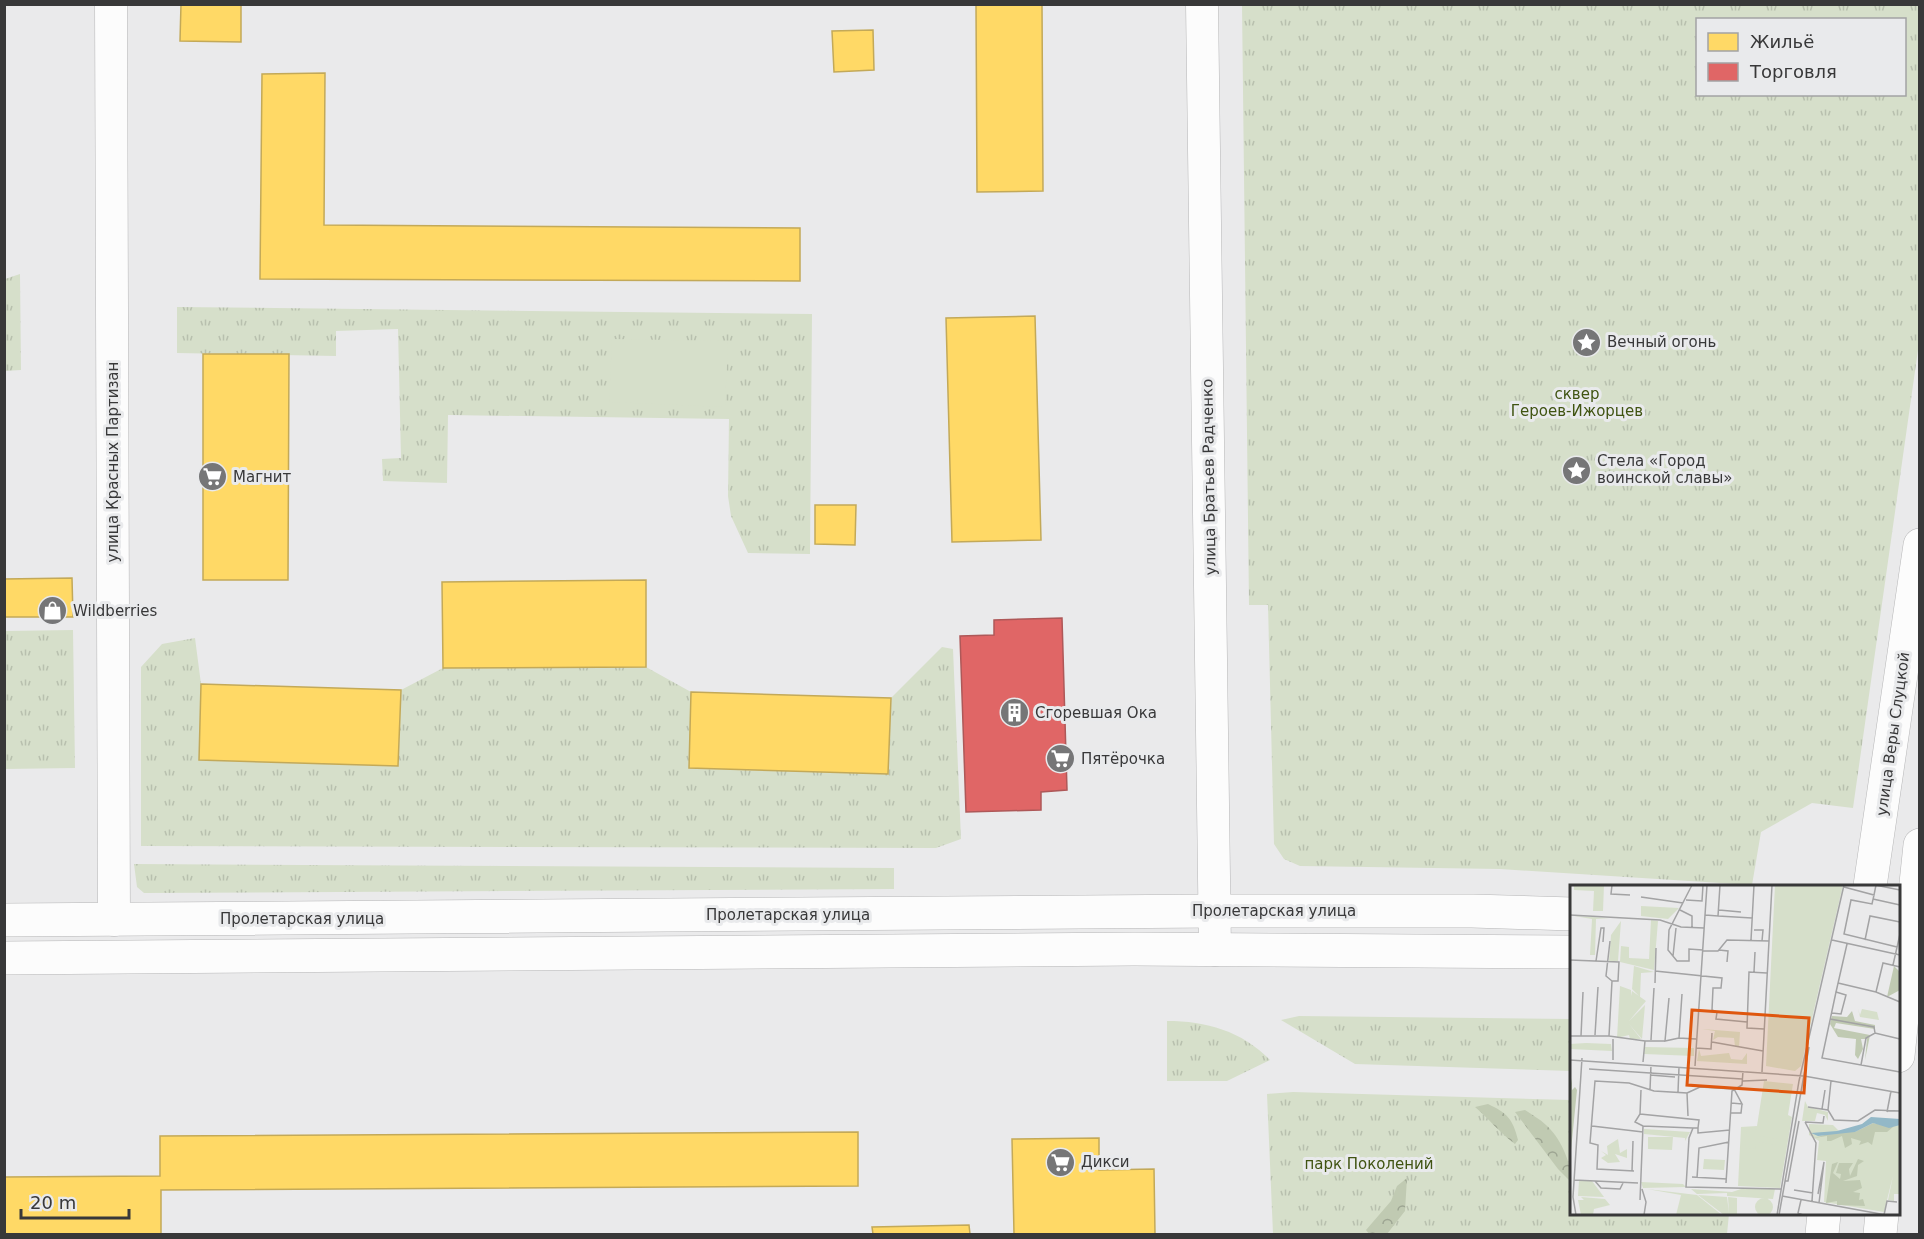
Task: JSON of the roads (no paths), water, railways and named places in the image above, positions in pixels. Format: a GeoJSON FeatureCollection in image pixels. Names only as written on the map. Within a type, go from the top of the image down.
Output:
{"type":"FeatureCollection","features":[{"type":"Feature","properties":{"kind":"main road","name":"улица Веры Слуцкой"},"geometry":{"type":"LineString","coordinates":[[1870,885],[1920,545]]}},
{"type":"Feature","properties":{"kind":"main road"},"geometry":{"type":"LineString","coordinates":[[1900,1042],[1906,960],[1920,845]]}},
{"type":"Feature","properties":{"kind":"main road","name":"Пролетарская улица"},"geometry":{"type":"LineString","coordinates":[[4,920],[1214,911],[1472,911],[1570,914]]}},
{"type":"Feature","properties":{"kind":"main road"},"geometry":{"type":"LineString","coordinates":[[4,958],[1064,950],[1570,952]]}},
{"type":"Feature","properties":{"kind":"main road"},"geometry":{"type":"LineString","coordinates":[[1822,1234],[1824,1215]]}},
{"type":"Feature","properties":{"kind":"main road"},"geometry":{"type":"LineString","coordinates":[[1880,1234],[1882,1215]]}},
{"type":"Feature","properties":{"kind":"street","name":"улица Красных Партизан"},"geometry":{"type":"LineString","coordinates":[[111,4],[114,920]]}},
{"type":"Feature","properties":{"kind":"street","name":"улица Братьев Радченко"},"geometry":{"type":"LineString","coordinates":[[1202,4],[1215,950]]}},
{"type":"Feature","properties":{"kind":"place","name":"Вечный огонь"},"geometry":{"type":"Point","coordinates":[1586,342]}},
{"type":"Feature","properties":{"kind":"place","name":"Стела «Город воинской славы»"},"geometry":{"type":"Point","coordinates":[1576,470]}},
{"type":"Feature","properties":{"kind":"place","name":"Магнит"},"geometry":{"type":"Point","coordinates":[212,477]}},
{"type":"Feature","properties":{"kind":"place","name":"Wildberries"},"geometry":{"type":"Point","coordinates":[52,611]}},
{"type":"Feature","properties":{"kind":"place","name":"Сгоревшая Ока"},"geometry":{"type":"Point","coordinates":[1014,713]}},
{"type":"Feature","properties":{"kind":"place","name":"Пятёрочка"},"geometry":{"type":"Point","coordinates":[1060,759]}},
{"type":"Feature","properties":{"kind":"place","name":"Дикси"},"geometry":{"type":"Point","coordinates":[1060,1162]}},
{"type":"Feature","properties":{"kind":"park label","name":"сквер Героев-Ижорцев"},"geometry":{"type":"Point","coordinates":[1577,402]}},
{"type":"Feature","properties":{"kind":"park label","name":"парк Поколений"},"geometry":{"type":"Point","coordinates":[1369,1164]}}]}
